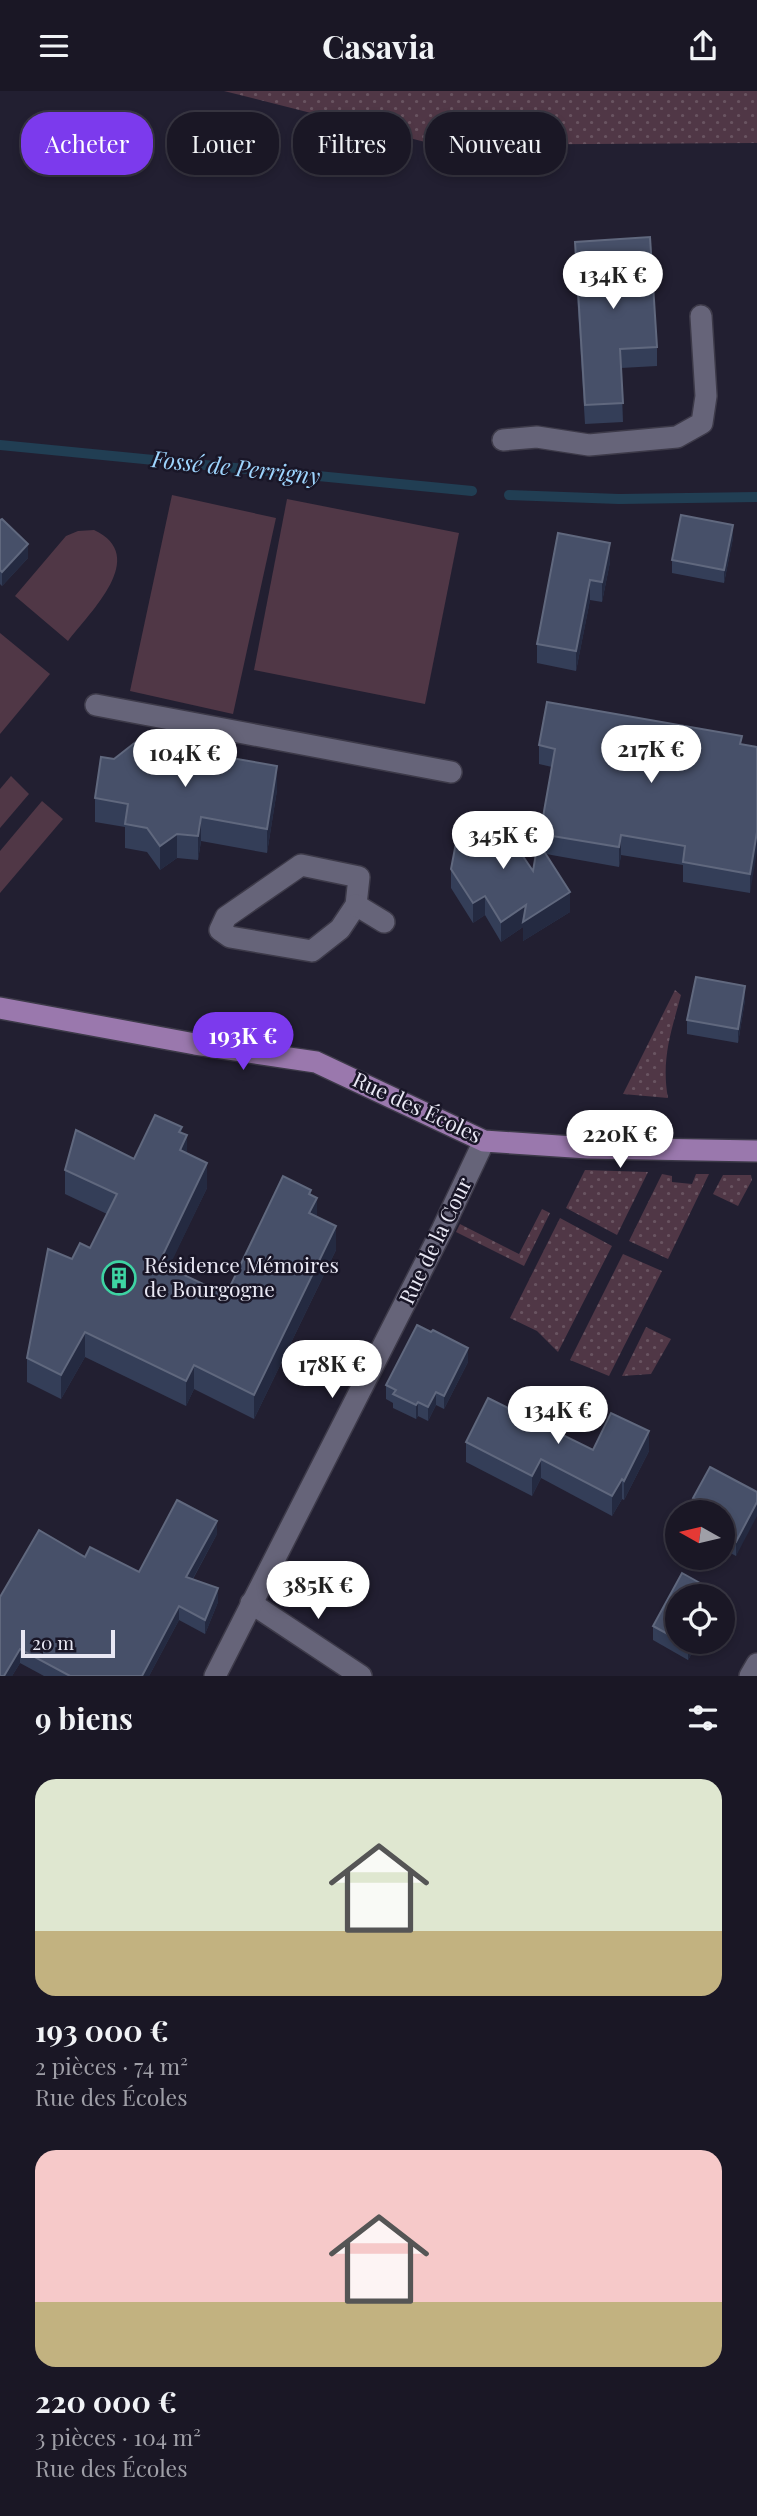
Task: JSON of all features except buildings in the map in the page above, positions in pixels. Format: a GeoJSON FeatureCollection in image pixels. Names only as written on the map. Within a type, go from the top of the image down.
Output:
{"type":"FeatureCollection","features":[{"type":"Feature","properties":{"kind":"main road","name":"Rue des Écoles"},"geometry":{"type":"LineString","coordinates":[[0,1008],[195,1044],[316,1062],[484,1141],[589,1148],[757,1151]]}},
{"type":"Feature","properties":{"kind":"street"},"geometry":{"type":"LineString","coordinates":[[503,440],[537,437],[589,445],[602,444],[677,437],[702,423],[706,396],[701,316]]}},
{"type":"Feature","properties":{"kind":"street"},"geometry":{"type":"LineString","coordinates":[[96,705],[451,772]]}},
{"type":"Feature","properties":{"kind":"street"},"geometry":{"type":"LineString","coordinates":[[301,865],[359,877],[356,905],[340,929],[312,951],[230,937],[220,930],[226,917],[301,865]]}},
{"type":"Feature","properties":{"kind":"street"},"geometry":{"type":"LineString","coordinates":[[356,905],[384,922]]}},
{"type":"Feature","properties":{"kind":"street","name":"Rue de la Cour"},"geometry":{"type":"LineString","coordinates":[[215,1676],[442,1230],[484,1141]]}},
{"type":"Feature","properties":{"kind":"street"},"geometry":{"type":"LineString","coordinates":[[251,1603],[361,1676]]}},
{"type":"Feature","properties":{"kind":"street"},"geometry":{"type":"LineString","coordinates":[[750,1676],[757,1664]]}},
{"type":"Feature","properties":{"kind":"shaded area"},"geometry":{"type":"Polygon","coordinates":[[[224,91],[757,91],[757,143],[566,144],[566,112],[425,112],[425,142],[411,138],[411,112],[307,112],[224,91]]]}},
{"type":"Feature","properties":{"kind":"shaded area"},"geometry":{"type":"Polygon","coordinates":[[[172,495],[276,518],[233,714],[130,691],[172,495]]]}},
{"type":"Feature","properties":{"kind":"shaded area"},"geometry":{"type":"Polygon","coordinates":[[[287,499],[459,533],[425,704],[254,670],[287,499]]]}},
{"type":"Feature","properties":{"kind":"shaded area"},"geometry":{"type":"Polygon","coordinates":[[[94,530],[110,541],[117,554],[116,569],[101,600],[68,641],[15,596],[66,536],[78,531],[94,530]]]}},
{"type":"Feature","properties":{"kind":"shaded area"},"geometry":{"type":"Polygon","coordinates":[[[0,633],[50,674],[0,734],[0,633]]]}},
{"type":"Feature","properties":{"kind":"shaded area"},"geometry":{"type":"Polygon","coordinates":[[[11,776],[29,794],[0,828],[0,789],[11,776]]]}},
{"type":"Feature","properties":{"kind":"shaded area"},"geometry":{"type":"Polygon","coordinates":[[[42,801],[63,819],[0,893],[0,851],[42,801]]]}},
{"type":"Feature","properties":{"kind":"shaded area"},"geometry":{"type":"Polygon","coordinates":[[[675,990],[681,995],[666,1058],[668,1098],[623,1094],[675,990]]]}},
{"type":"Feature","properties":{"kind":"shaded area"},"geometry":{"type":"Polygon","coordinates":[[[585,1170],[648,1172],[617,1235],[566,1208],[585,1170]]]}},
{"type":"Feature","properties":{"kind":"shaded area"},"geometry":{"type":"Polygon","coordinates":[[[662,1174],[672,1176],[672,1182],[692,1184],[696,1174],[709,1174],[668,1259],[629,1241],[662,1174]]]}},
{"type":"Feature","properties":{"kind":"shaded area"},"geometry":{"type":"Polygon","coordinates":[[[723,1175],[751,1175],[752,1180],[738,1206],[713,1194],[723,1175]]]}},
{"type":"Feature","properties":{"kind":"shaded area"},"geometry":{"type":"Polygon","coordinates":[[[542,1209],[550,1213],[524,1266],[456,1232],[460,1224],[519,1254],[542,1209]]]}},
{"type":"Feature","properties":{"kind":"shaded area"},"geometry":{"type":"Polygon","coordinates":[[[560,1218],[612,1246],[558,1352],[537,1331],[510,1318],[560,1218]]]}},
{"type":"Feature","properties":{"kind":"shaded area"},"geometry":{"type":"Polygon","coordinates":[[[623,1254],[662,1271],[609,1376],[570,1360],[623,1254]]]}},
{"type":"Feature","properties":{"kind":"shaded area"},"geometry":{"type":"Polygon","coordinates":[[[646,1327],[671,1339],[651,1374],[622,1376],[646,1327]]]}},
{"type":"Feature","properties":{"kind":"waterway","name":"Fossé de Perrigny"},"geometry":{"type":"LineString","coordinates":[[0,445],[472,491]]}},
{"type":"Feature","properties":{"kind":"waterway","name":"Fossé de Perrigny"},"geometry":{"type":"LineString","coordinates":[[509,495],[619,499],[757,497]]}},
{"type":"Feature","properties":{"kind":"place","name":"Résidence Mémoires de Bourgogne"},"geometry":{"type":"Point","coordinates":[119,1278]}}]}
